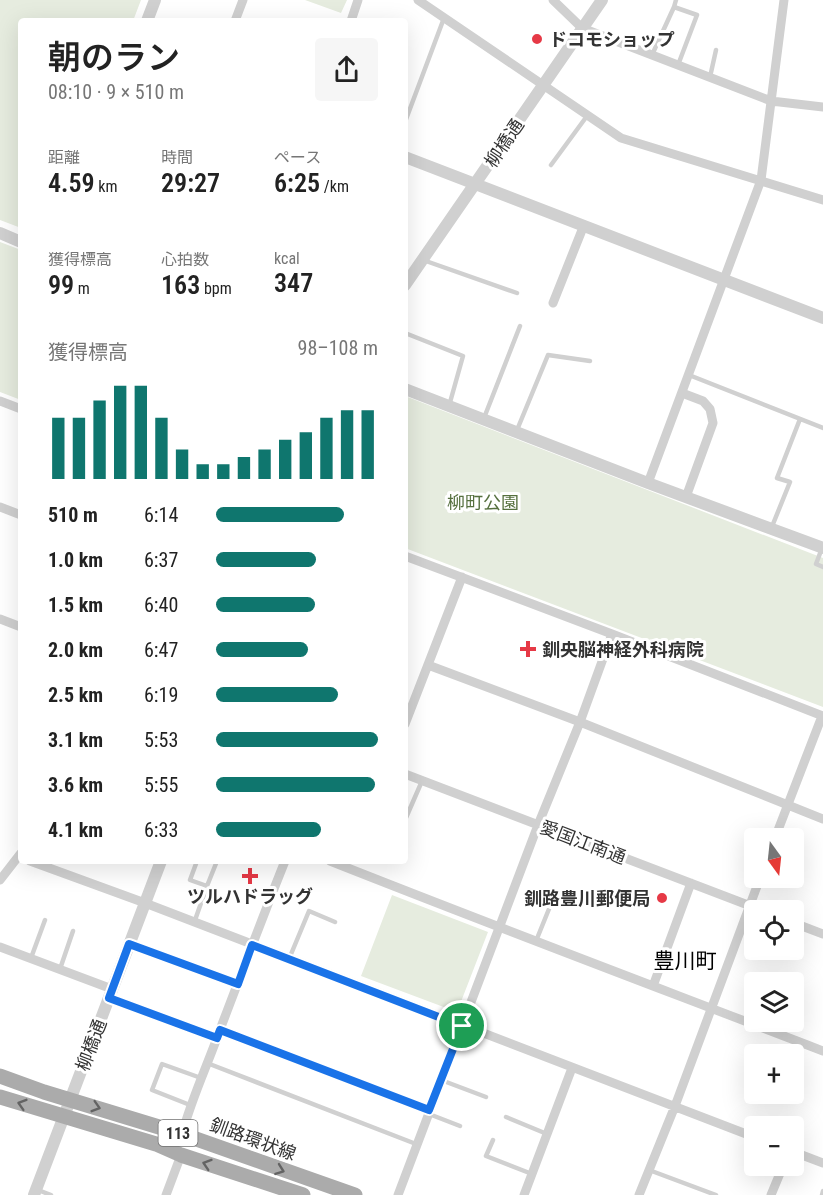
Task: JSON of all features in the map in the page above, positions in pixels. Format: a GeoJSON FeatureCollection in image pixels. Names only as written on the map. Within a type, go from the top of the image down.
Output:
{"type":"FeatureCollection","features":[{"type":"Feature","properties":{"kind":"main road","name":"釧路環状線"},"geometry":{"type":"LineString","coordinates":[[0,1076],[44,1092],[182,1134],[310,1180],[330,1191],[355,1195]]}},
{"type":"Feature","properties":{"kind":"main road","name":"釧路環状線"},"geometry":{"type":"LineString","coordinates":[[0,1097],[156,1144],[181,1155],[303,1195]]}},
{"type":"Feature","properties":{"kind":"street"},"geometry":{"type":"LineString","coordinates":[[148,18],[155,0]]}},
{"type":"Feature","properties":{"kind":"street"},"geometry":{"type":"LineString","coordinates":[[236,18],[243,0]]}},
{"type":"Feature","properties":{"kind":"street"},"geometry":{"type":"LineString","coordinates":[[352,18],[358,0]]}},
{"type":"Feature","properties":{"kind":"street"},"geometry":{"type":"LineString","coordinates":[[418,0],[621,138],[823,200]]}},
{"type":"Feature","properties":{"kind":"street"},"geometry":{"type":"LineString","coordinates":[[553,0],[582,28],[771,101],[823,107]]}},
{"type":"Feature","properties":{"kind":"street","name":"柳橋通"},"geometry":{"type":"LineString","coordinates":[[408,281],[602,0]]}},
{"type":"Feature","properties":{"kind":"street"},"geometry":{"type":"LineString","coordinates":[[648,483],[761,180],[784,0]]}},
{"type":"Feature","properties":{"kind":"street"},"geometry":{"type":"LineString","coordinates":[[408,158],[823,318]]}},
{"type":"Feature","properties":{"kind":"street"},"geometry":{"type":"LineString","coordinates":[[553,303],[584,225]]}},
{"type":"Feature","properties":{"kind":"street"},"geometry":{"type":"LineString","coordinates":[[0,233],[18,241]]}},
{"type":"Feature","properties":{"kind":"street"},"geometry":{"type":"LineString","coordinates":[[408,390],[823,548]]}},
{"type":"Feature","properties":{"kind":"street"},"geometry":{"type":"LineString","coordinates":[[682,393],[703,401],[710,409],[713,423],[686,497]]}},
{"type":"Feature","properties":{"kind":"street"},"geometry":{"type":"LineString","coordinates":[[0,401],[18,408]]}},
{"type":"Feature","properties":{"kind":"street"},"geometry":{"type":"LineString","coordinates":[[0,507],[18,514]]}},
{"type":"Feature","properties":{"kind":"street"},"geometry":{"type":"LineString","coordinates":[[408,557],[822,716],[779,828]]}},
{"type":"Feature","properties":{"kind":"street"},"geometry":{"type":"LineString","coordinates":[[408,716],[462,577]]}},
{"type":"Feature","properties":{"kind":"street"},"geometry":{"type":"LineString","coordinates":[[0,619],[18,626]]}},
{"type":"Feature","properties":{"kind":"street"},"geometry":{"type":"LineString","coordinates":[[398,1195],[612,634]]}},
{"type":"Feature","properties":{"kind":"street"},"geometry":{"type":"LineString","coordinates":[[428,665],[580,722],[823,819]]}},
{"type":"Feature","properties":{"kind":"street","name":"愛国江南通"},"geometry":{"type":"LineString","coordinates":[[408,775],[744,904]]}},
{"type":"Feature","properties":{"kind":"street"},"geometry":{"type":"LineString","coordinates":[[2,874],[18,858]]}},
{"type":"Feature","properties":{"kind":"street"},"geometry":{"type":"LineString","coordinates":[[38,864],[744,1133]]}},
{"type":"Feature","properties":{"kind":"street","name":"柳橋通"},"geometry":{"type":"LineString","coordinates":[[35,1192],[160,864]]}},
{"type":"Feature","properties":{"kind":"street"},"geometry":{"type":"LineString","coordinates":[[182,1134],[190,1104],[284,864]]}},
{"type":"Feature","properties":{"kind":"street"},"geometry":{"type":"LineString","coordinates":[[338,864],[823,1051]]}},
{"type":"Feature","properties":{"kind":"street"},"geometry":{"type":"LineString","coordinates":[[653,986],[690,883]]}},
{"type":"Feature","properties":{"kind":"street"},"geometry":{"type":"LineString","coordinates":[[639,1195],[744,922]]}},
{"type":"Feature","properties":{"kind":"street"},"geometry":{"type":"LineString","coordinates":[[804,927],[823,934]]}},
{"type":"Feature","properties":{"kind":"street"},"geometry":{"type":"LineString","coordinates":[[0,946],[60,969],[111,994]]}},
{"type":"Feature","properties":{"kind":"street"},"geometry":{"type":"LineString","coordinates":[[219,1034],[428,1112]]}},
{"type":"Feature","properties":{"kind":"street"},"geometry":{"type":"LineString","coordinates":[[524,1195],[572,1068]]}},
{"type":"Feature","properties":{"kind":"street"},"geometry":{"type":"LineString","coordinates":[[166,1195],[181,1155]]}},
{"type":"Feature","properties":{"kind":"street"},"geometry":{"type":"LineString","coordinates":[[804,1156],[823,1163]]}},
{"type":"Feature","properties":{"kind":"street"},"geometry":{"type":"LineString","coordinates":[[771,1195],[779,1176]]}},
{"type":"Feature","properties":{"kind":"lane"},"geometry":{"type":"LineString","coordinates":[[652,55],[676,0]]}},
{"type":"Feature","properties":{"kind":"lane"},"geometry":{"type":"LineString","coordinates":[[674,7],[697,15],[678,65]]}},
{"type":"Feature","properties":{"kind":"lane"},"geometry":{"type":"LineString","coordinates":[[408,114],[444,18]]}},
{"type":"Feature","properties":{"kind":"lane"},"geometry":{"type":"LineString","coordinates":[[710,77],[716,50]]}},
{"type":"Feature","properties":{"kind":"lane"},"geometry":{"type":"LineString","coordinates":[[551,165],[587,116]]}},
{"type":"Feature","properties":{"kind":"lane"},"geometry":{"type":"LineString","coordinates":[[422,260],[517,293]]}},
{"type":"Feature","properties":{"kind":"lane"},"geometry":{"type":"LineString","coordinates":[[483,419],[520,326]]}},
{"type":"Feature","properties":{"kind":"lane"},"geometry":{"type":"LineString","coordinates":[[408,334],[463,356],[449,406]]}},
{"type":"Feature","properties":{"kind":"lane"},"geometry":{"type":"LineString","coordinates":[[516,432],[548,355],[590,361]]}},
{"type":"Feature","properties":{"kind":"lane"},"geometry":{"type":"LineString","coordinates":[[689,375],[823,428]]}},
{"type":"Feature","properties":{"kind":"lane"},"geometry":{"type":"LineString","coordinates":[[771,529],[790,482],[777,477],[801,419]]}},
{"type":"Feature","properties":{"kind":"lane"},"geometry":{"type":"LineString","coordinates":[[823,548],[816,564],[823,567]]}},
{"type":"Feature","properties":{"kind":"lane"},"geometry":{"type":"LineString","coordinates":[[408,813],[422,780]]}},
{"type":"Feature","properties":{"kind":"lane"},"geometry":{"type":"LineString","coordinates":[[196,864],[190,880],[207,886]]}},
{"type":"Feature","properties":{"kind":"lane"},"geometry":{"type":"LineString","coordinates":[[194,922],[216,864]]}},
{"type":"Feature","properties":{"kind":"lane"},"geometry":{"type":"LineString","coordinates":[[536,942],[551,904]]}},
{"type":"Feature","properties":{"kind":"lane"},"geometry":{"type":"LineString","coordinates":[[289,959],[309,911],[335,922]]}},
{"type":"Feature","properties":{"kind":"lane"},"geometry":{"type":"LineString","coordinates":[[31,958],[45,920]]}},
{"type":"Feature","properties":{"kind":"lane"},"geometry":{"type":"LineString","coordinates":[[60,969],[73,931]]}},
{"type":"Feature","properties":{"kind":"lane"},"geometry":{"type":"LineString","coordinates":[[129,944],[238,984]]}},
{"type":"Feature","properties":{"kind":"lane"},"geometry":{"type":"LineString","coordinates":[[111,994],[219,1034]]}},
{"type":"Feature","properties":{"kind":"lane"},"geometry":{"type":"LineString","coordinates":[[207,1063],[416,1144]]}},
{"type":"Feature","properties":{"kind":"lane"},"geometry":{"type":"LineString","coordinates":[[190,1104],[153,1090],[162,1064],[201,1078]]}},
{"type":"Feature","properties":{"kind":"lane"},"geometry":{"type":"LineString","coordinates":[[441,1080],[486,1097]]}},
{"type":"Feature","properties":{"kind":"lane"},"geometry":{"type":"LineString","coordinates":[[428,1112],[460,1126]]}},
{"type":"Feature","properties":{"kind":"lane"},"geometry":{"type":"LineString","coordinates":[[506,1118],[547,1134]]}},
{"type":"Feature","properties":{"kind":"lane"},"geometry":{"type":"LineString","coordinates":[[493,1140],[486,1156],[532,1174]]}},
{"type":"Feature","properties":{"kind":"lane"},"geometry":{"type":"LineString","coordinates":[[649,1170],[716,1195]]}},
{"type":"Feature","properties":{"kind":"lane"},"geometry":{"type":"LineString","coordinates":[[35,1192],[51,1195]]}},
{"type":"Feature","properties":{"kind":"green space"},"geometry":{"type":"Polygon","coordinates":[[[0,0],[141,0],[134,18],[18,18],[18,227],[0,220],[0,0]]]}},
{"type":"Feature","properties":{"kind":"green space"},"geometry":{"type":"Polygon","coordinates":[[[305,0],[347,0],[341,13],[305,0]]]}},
{"type":"Feature","properties":{"kind":"green space"},"geometry":{"type":"Polygon","coordinates":[[[0,242],[18,249],[18,399],[0,392],[0,242]]]}},
{"type":"Feature","properties":{"kind":"green space","name":"柳町公園"},"geometry":{"type":"Polygon","coordinates":[[[408,397],[823,558],[823,707],[408,549],[408,397]]]}},
{"type":"Feature","properties":{"kind":"green space"},"geometry":{"type":"Polygon","coordinates":[[[392,895],[488,932],[457,1012],[361,976],[392,895]]]}},
{"type":"Feature","properties":{"kind":"place","name":"ドコモショップ"},"geometry":{"type":"Point","coordinates":[537,39]}},
{"type":"Feature","properties":{"kind":"place","name":"釧央脳神経外科病院"},"geometry":{"type":"Point","coordinates":[528,649]}},
{"type":"Feature","properties":{"kind":"place","name":"ツルハドラッグ"},"geometry":{"type":"Point","coordinates":[250,876]}},
{"type":"Feature","properties":{"kind":"place","name":"釧路豊川郵便局"},"geometry":{"type":"Point","coordinates":[662,898]}},
{"type":"Feature","properties":{"kind":"district","name":"豊川町"},"geometry":{"type":"Point","coordinates":[685,961]}},
{"type":"Feature","properties":{"kind":"route"},"geometry":{"type":"LineString","coordinates":[[129,944],[238,984],[252,945],[462,1026],[429,1110],[220,1030],[217,1038],[109,998],[129,944]]}}]}
